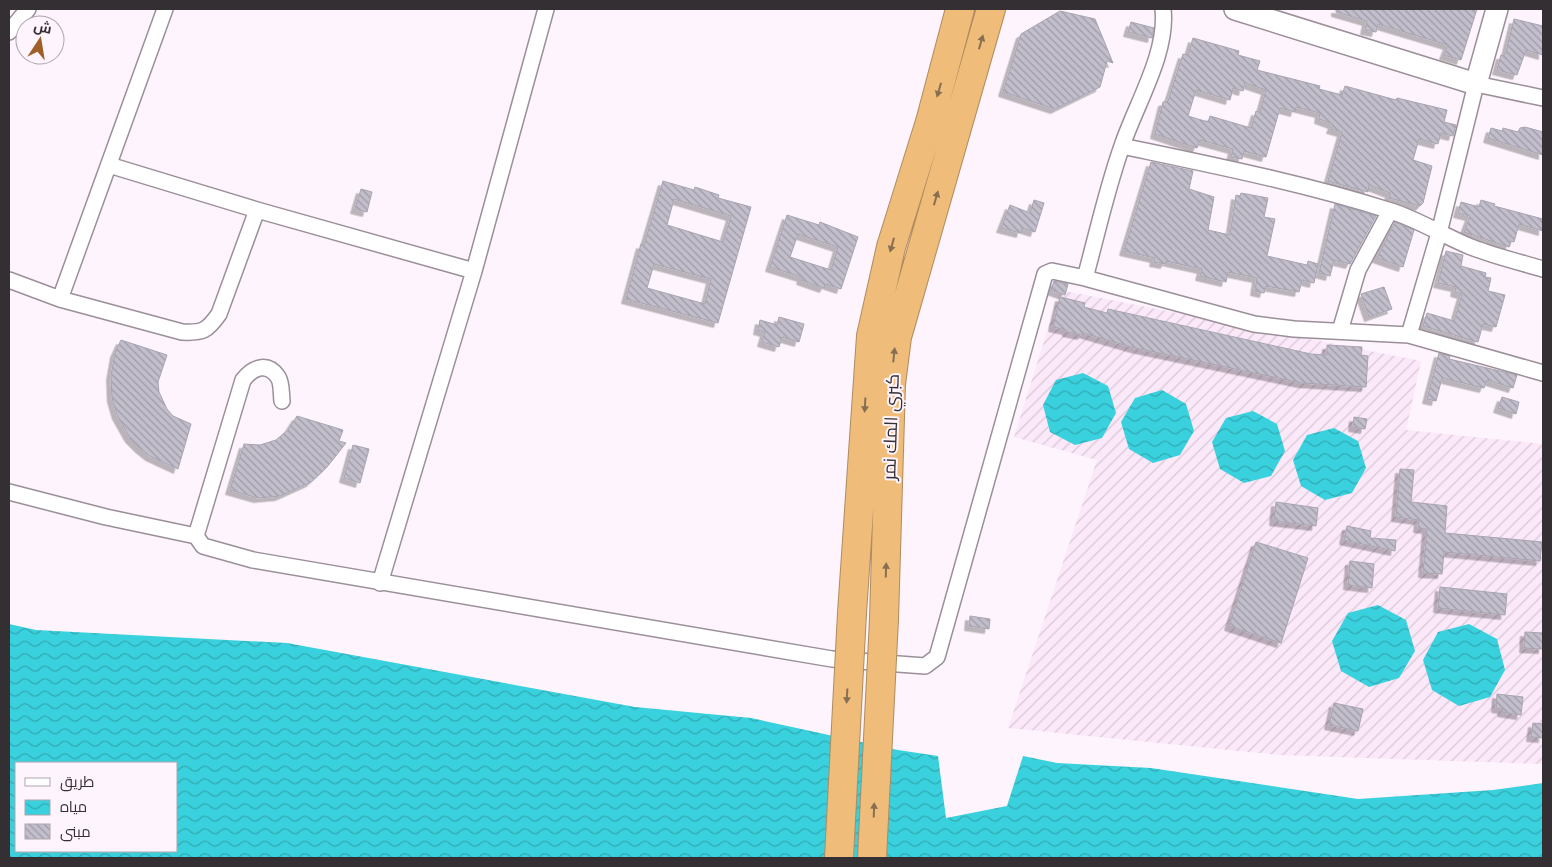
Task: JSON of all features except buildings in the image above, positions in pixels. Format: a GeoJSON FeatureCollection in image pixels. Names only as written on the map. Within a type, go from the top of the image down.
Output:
{"type":"FeatureCollection","features":[{"type":"Feature","properties":{"kind":"highway","name":"كبري المك نمر"},"geometry":{"type":"LineString","coordinates":[[839,858],[852,613],[871,336],[891,248],[930,122],[960,9]]}},
{"type":"Feature","properties":{"kind":"highway","name":"كبري المك نمر"},"geometry":{"type":"LineString","coordinates":[[872,858],[884,618],[891,384],[896,336],[991,9]]}},
{"type":"Feature","properties":{"kind":"street"},"geometry":{"type":"LineString","coordinates":[[9,32],[28,9]]}},
{"type":"Feature","properties":{"kind":"street"},"geometry":{"type":"LineString","coordinates":[[60,299],[165,9]]}},
{"type":"Feature","properties":{"kind":"street"},"geometry":{"type":"LineString","coordinates":[[380,583],[474,271],[546,9]]}},
{"type":"Feature","properties":{"kind":"street"},"geometry":{"type":"LineString","coordinates":[[1085,278],[1122,146],[1155,62],[1165,26],[1163,9]]}},
{"type":"Feature","properties":{"kind":"street"},"geometry":{"type":"LineString","coordinates":[[1235,9],[1476,84],[1543,98]]}},
{"type":"Feature","properties":{"kind":"street"},"geometry":{"type":"LineString","coordinates":[[1409,335],[1439,233],[1476,84],[1497,9]]}},
{"type":"Feature","properties":{"kind":"street"},"geometry":{"type":"LineString","coordinates":[[1122,146],[1317,191],[1390,211],[1410,217],[1439,233],[1473,248],[1543,269]]}},
{"type":"Feature","properties":{"kind":"street"},"geometry":{"type":"LineString","coordinates":[[109,164],[257,210],[474,271]]}},
{"type":"Feature","properties":{"kind":"street"},"geometry":{"type":"LineString","coordinates":[[9,280],[60,299],[182,332],[198,333],[210,327],[220,314],[257,210]]}},
{"type":"Feature","properties":{"kind":"street"},"geometry":{"type":"LineString","coordinates":[[1340,331],[1358,270],[1390,211]]}},
{"type":"Feature","properties":{"kind":"street"},"geometry":{"type":"LineString","coordinates":[[9,492],[106,517],[196,536],[203,546],[236,556],[380,583],[832,659],[925,666],[937,657],[1045,274],[1052,271],[1085,278],[1254,324],[1294,329],[1409,335],[1543,373]]}},
{"type":"Feature","properties":{"kind":"street"},"geometry":{"type":"LineString","coordinates":[[196,536],[243,380],[249,371],[260,367],[271,370],[279,378],[282,401]]}},
{"type":"Feature","properties":{"kind":"shaded area"},"geometry":{"type":"Polygon","coordinates":[[[1060,290],[1421,361],[1406,430],[1543,444],[1543,764],[1279,755],[1008,728],[1097,460],[1014,437],[1060,290]]]}},
{"type":"Feature","properties":{"kind":"water"},"geometry":{"type":"Polygon","coordinates":[[[1083,373],[1108,386],[1116,413],[1102,438],[1075,445],[1050,432],[1043,405],[1056,380],[1083,373]]]}},
{"type":"Feature","properties":{"kind":"water"},"geometry":{"type":"Polygon","coordinates":[[[1162,390],[1186,404],[1194,431],[1180,455],[1153,463],[1129,449],[1121,422],[1135,398],[1162,390]]]}},
{"type":"Feature","properties":{"kind":"water"},"geometry":{"type":"Polygon","coordinates":[[[1253,411],[1277,424],[1285,451],[1271,476],[1244,483],[1220,469],[1212,442],[1226,418],[1253,411]]]}},
{"type":"Feature","properties":{"kind":"water"},"geometry":{"type":"Polygon","coordinates":[[[1334,428],[1358,441],[1366,468],[1352,493],[1325,500],[1301,486],[1293,460],[1307,435],[1334,428]]]}},
{"type":"Feature","properties":{"kind":"water"},"geometry":{"type":"Polygon","coordinates":[[[1378,605],[1406,620],[1415,651],[1399,678],[1369,687],[1341,671],[1332,641],[1348,613],[1378,605]]]}},
{"type":"Feature","properties":{"kind":"water"},"geometry":{"type":"Polygon","coordinates":[[[9,624],[36,630],[287,643],[635,707],[751,718],[898,750],[938,756],[946,818],[1007,806],[1023,756],[1057,763],[1151,768],[1358,799],[1493,790],[1543,783],[1543,858],[9,858],[9,624]]]}},
{"type":"Feature","properties":{"kind":"water"},"geometry":{"type":"Polygon","coordinates":[[[1469,624],[1497,639],[1505,670],[1490,697],[1459,706],[1432,690],[1423,660],[1438,632],[1469,624]]]}}]}
